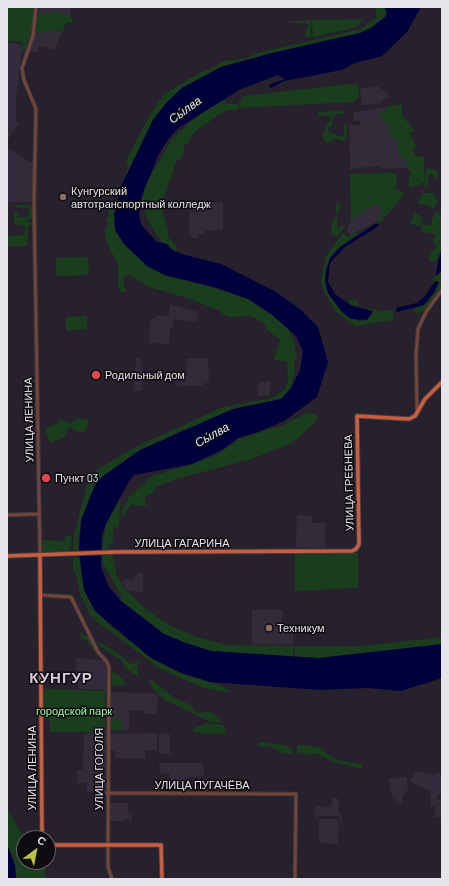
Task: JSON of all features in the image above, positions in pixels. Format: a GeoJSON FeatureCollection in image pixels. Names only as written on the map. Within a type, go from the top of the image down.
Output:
{"type":"FeatureCollection","features":[{"type":"Feature","properties":{"kind":"main road"},"geometry":{"type":"LineString","coordinates":[[417,409],[442,382]]}},
{"type":"Feature","properties":{"kind":"main road","name":"УЛИЦА ГРЕБНЕВА"},"geometry":{"type":"LineString","coordinates":[[356,549],[358,544],[357,416],[409,419],[415,416],[417,409]]}},
{"type":"Feature","properties":{"kind":"main road","name":"УЛИЦА ГАГАРИНА"},"geometry":{"type":"LineString","coordinates":[[7,556],[108,553],[346,551],[356,549]]}},
{"type":"Feature","properties":{"kind":"main road","name":"УЛИЦА ЛЕНИНА"},"geometry":{"type":"LineString","coordinates":[[40,555],[42,830]]}},
{"type":"Feature","properties":{"kind":"main road"},"geometry":{"type":"LineString","coordinates":[[56,845],[161,845],[162,879]]}},
{"type":"Feature","properties":{"kind":"street","name":"УЛИЦА ЛЕНИНА"},"geometry":{"type":"LineString","coordinates":[[36,7],[34,36],[22,68],[24,80],[36,109],[34,202],[40,555]]}},
{"type":"Feature","properties":{"kind":"street"},"geometry":{"type":"LineString","coordinates":[[417,409],[417,334],[426,312],[442,290]]}},
{"type":"Feature","properties":{"kind":"street"},"geometry":{"type":"LineString","coordinates":[[7,515],[39,514]]}},
{"type":"Feature","properties":{"kind":"street","name":"УЛИЦА ГОГОЛЯ"},"geometry":{"type":"LineString","coordinates":[[40,595],[71,597],[98,652],[107,662],[109,667],[107,793],[108,867],[112,879]]}},
{"type":"Feature","properties":{"kind":"street","name":"УЛИЦА ПУГАЧЁВА"},"geometry":{"type":"LineString","coordinates":[[107,793],[296,794],[295,879]]}},
{"type":"Feature","properties":{"kind":"shaded area"},"geometry":{"type":"Polygon","coordinates":[[[39,7],[70,7],[70,15],[64,15],[62,12],[38,14],[39,7]]]}},
{"type":"Feature","properties":{"kind":"shaded area"},"geometry":{"type":"Polygon","coordinates":[[[56,30],[62,33],[55,49],[39,47],[38,52],[29,51],[36,33],[56,30]]]}},
{"type":"Feature","properties":{"kind":"shaded area"},"geometry":{"type":"Polygon","coordinates":[[[7,43],[22,45],[16,93],[16,123],[19,123],[7,141],[7,43]]]}},
{"type":"Feature","properties":{"kind":"shaded area"},"geometry":{"type":"Polygon","coordinates":[[[378,86],[388,94],[389,98],[382,100],[381,103],[362,105],[360,88],[378,86]]]}},
{"type":"Feature","properties":{"kind":"shaded area"},"geometry":{"type":"Polygon","coordinates":[[[386,107],[383,118],[388,126],[390,136],[394,137],[406,160],[406,168],[380,169],[380,166],[350,169],[349,122],[351,125],[360,125],[360,121],[353,121],[354,112],[386,107]]]}},
{"type":"Feature","properties":{"kind":"shaded area"},"geometry":{"type":"Polygon","coordinates":[[[7,147],[29,162],[33,162],[33,202],[7,202],[7,147]]]}},
{"type":"Feature","properties":{"kind":"shaded area"},"geometry":{"type":"Polygon","coordinates":[[[223,202],[223,230],[205,230],[204,234],[199,234],[199,238],[192,238],[189,234],[189,203],[223,202]]]}},
{"type":"Feature","properties":{"kind":"shaded area"},"geometry":{"type":"Polygon","coordinates":[[[376,203],[382,214],[376,222],[350,235],[347,229],[351,220],[376,203]]]}},
{"type":"Feature","properties":{"kind":"shaded area"},"geometry":{"type":"Polygon","coordinates":[[[170,304],[198,312],[197,322],[174,319],[173,328],[170,328],[169,344],[149,343],[150,319],[155,319],[156,315],[169,316],[170,304]]]}},
{"type":"Feature","properties":{"kind":"shaded area"},"geometry":{"type":"Polygon","coordinates":[[[136,358],[141,358],[143,374],[157,373],[158,380],[143,380],[142,390],[133,391],[136,358]]]}},
{"type":"Feature","properties":{"kind":"shaded area"},"geometry":{"type":"Polygon","coordinates":[[[186,358],[208,358],[209,381],[202,386],[177,386],[176,377],[187,376],[186,358]]]}},
{"type":"Feature","properties":{"kind":"shaded area"},"geometry":{"type":"Polygon","coordinates":[[[271,381],[269,396],[257,396],[259,382],[271,381]]]}},
{"type":"Feature","properties":{"kind":"shaded area"},"geometry":{"type":"Polygon","coordinates":[[[297,515],[312,516],[312,523],[325,523],[325,548],[296,547],[297,515]]]}},
{"type":"Feature","properties":{"kind":"shaded area"},"geometry":{"type":"Polygon","coordinates":[[[138,573],[143,573],[143,592],[128,591],[122,582],[127,579],[131,580],[138,573]]]}},
{"type":"Feature","properties":{"kind":"shaded area","name":"Техникум"},"geometry":{"type":"Polygon","coordinates":[[[252,610],[283,610],[282,622],[285,622],[285,628],[293,628],[293,645],[252,644],[252,610]]]}},
{"type":"Feature","properties":{"kind":"shaded area"},"geometry":{"type":"Polygon","coordinates":[[[76,658],[103,660],[107,662],[106,690],[80,689],[78,687],[76,658]]]}},
{"type":"Feature","properties":{"kind":"shaded area"},"geometry":{"type":"Polygon","coordinates":[[[110,692],[155,693],[158,696],[157,714],[143,714],[143,710],[129,710],[129,731],[122,730],[122,719],[110,719],[110,692]]]}},
{"type":"Feature","properties":{"kind":"shaded area"},"geometry":{"type":"Polygon","coordinates":[[[84,733],[107,733],[106,792],[87,792],[87,783],[77,783],[77,770],[83,770],[84,733]]]}},
{"type":"Feature","properties":{"kind":"shaded area"},"geometry":{"type":"Polygon","coordinates":[[[157,733],[157,750],[145,750],[145,758],[115,758],[114,750],[108,750],[109,734],[157,733]]]}},
{"type":"Feature","properties":{"kind":"shaded area"},"geometry":{"type":"Polygon","coordinates":[[[159,733],[170,734],[170,754],[159,754],[159,733]]]}},
{"type":"Feature","properties":{"kind":"shaded area"},"geometry":{"type":"Polygon","coordinates":[[[159,763],[203,763],[204,776],[184,778],[184,784],[176,784],[176,781],[170,781],[170,774],[160,773],[159,763]]]}},
{"type":"Feature","properties":{"kind":"shaded area"},"geometry":{"type":"Polygon","coordinates":[[[415,771],[435,775],[437,771],[442,776],[442,792],[439,795],[437,794],[438,800],[442,799],[442,817],[435,817],[435,806],[431,806],[430,791],[410,782],[415,771]]]}},
{"type":"Feature","properties":{"kind":"shaded area"},"geometry":{"type":"Polygon","coordinates":[[[407,777],[408,791],[405,791],[405,794],[403,794],[403,804],[396,803],[395,797],[392,797],[388,779],[407,777]]]}},
{"type":"Feature","properties":{"kind":"shaded area"},"geometry":{"type":"Polygon","coordinates":[[[332,798],[339,799],[339,814],[342,814],[341,825],[340,816],[315,817],[314,808],[317,808],[317,806],[331,807],[332,798]]]}},
{"type":"Feature","properties":{"kind":"shaded area"},"geometry":{"type":"Polygon","coordinates":[[[108,803],[128,803],[128,813],[131,813],[132,821],[125,819],[125,821],[107,821],[108,803]]]}},
{"type":"Feature","properties":{"kind":"shaded area"},"geometry":{"type":"Polygon","coordinates":[[[319,819],[339,819],[338,844],[319,843],[319,819]]]}},
{"type":"Feature","properties":{"kind":"green space"},"geometry":{"type":"Polygon","coordinates":[[[7,7],[35,7],[33,31],[25,50],[21,51],[23,44],[20,41],[7,41],[7,7]]]}},
{"type":"Feature","properties":{"kind":"green space"},"geometry":{"type":"Polygon","coordinates":[[[376,7],[386,7],[385,9],[387,13],[385,17],[371,28],[360,33],[272,53],[221,67],[182,88],[153,120],[125,178],[128,166],[126,161],[147,120],[164,94],[201,72],[225,61],[247,58],[257,53],[361,29],[376,18],[376,7]]]}},
{"type":"Feature","properties":{"kind":"green space"},"geometry":{"type":"Polygon","coordinates":[[[62,12],[64,15],[70,15],[74,22],[66,23],[62,33],[56,30],[36,33],[38,14],[62,12]]]}},
{"type":"Feature","properties":{"kind":"green space"},"geometry":{"type":"Polygon","coordinates":[[[363,19],[357,27],[313,37],[312,20],[363,19]]]}},
{"type":"Feature","properties":{"kind":"green space"},"geometry":{"type":"Polygon","coordinates":[[[311,20],[311,37],[306,38],[305,31],[308,28],[308,24],[284,22],[311,20]]]}},
{"type":"Feature","properties":{"kind":"green space"},"geometry":{"type":"Polygon","coordinates":[[[349,84],[358,85],[359,98],[353,102],[242,108],[238,103],[244,96],[349,84]]]}},
{"type":"Feature","properties":{"kind":"green space"},"geometry":{"type":"Polygon","coordinates":[[[224,99],[227,104],[237,104],[239,107],[237,110],[228,110],[220,114],[194,132],[187,144],[184,144],[183,156],[176,162],[163,202],[160,206],[141,205],[146,184],[172,139],[198,115],[224,99]]]}},
{"type":"Feature","properties":{"kind":"green space"},"geometry":{"type":"Polygon","coordinates":[[[398,104],[402,105],[402,117],[411,125],[413,132],[409,133],[417,147],[412,149],[416,156],[424,157],[424,182],[413,188],[408,185],[411,171],[407,169],[406,160],[399,158],[398,145],[394,137],[390,136],[388,126],[383,119],[382,121],[379,119],[380,113],[386,111],[386,107],[398,104]]]}},
{"type":"Feature","properties":{"kind":"green space"},"geometry":{"type":"Polygon","coordinates":[[[342,110],[344,114],[337,114],[332,119],[332,126],[328,127],[329,132],[339,136],[344,135],[345,123],[347,128],[345,141],[333,138],[331,142],[326,143],[322,136],[331,117],[319,115],[318,112],[342,110]]]}},
{"type":"Feature","properties":{"kind":"green space"},"geometry":{"type":"Polygon","coordinates":[[[428,168],[437,170],[439,177],[436,179],[434,175],[431,174],[428,177],[428,186],[424,187],[426,170],[428,168]]]}},
{"type":"Feature","properties":{"kind":"green space"},"geometry":{"type":"Polygon","coordinates":[[[395,173],[397,178],[395,190],[405,192],[380,223],[376,222],[382,214],[380,208],[376,204],[351,220],[350,174],[395,173]]]}},
{"type":"Feature","properties":{"kind":"green space"},"geometry":{"type":"Polygon","coordinates":[[[424,189],[424,193],[433,193],[435,196],[438,203],[433,209],[428,205],[418,204],[424,189]]]}},
{"type":"Feature","properties":{"kind":"green space"},"geometry":{"type":"Polygon","coordinates":[[[341,202],[337,215],[337,229],[346,224],[337,237],[331,234],[332,222],[336,216],[336,204],[341,202]]]}},
{"type":"Feature","properties":{"kind":"green space"},"geometry":{"type":"Polygon","coordinates":[[[16,205],[30,205],[33,208],[32,218],[27,220],[32,224],[27,227],[27,246],[7,246],[7,236],[24,235],[25,226],[14,224],[14,211],[17,211],[18,217],[29,217],[29,210],[26,208],[14,208],[16,205]]]}},
{"type":"Feature","properties":{"kind":"green space"},"geometry":{"type":"Polygon","coordinates":[[[108,206],[117,207],[114,214],[206,285],[248,299],[272,314],[287,327],[294,340],[297,359],[294,359],[295,372],[291,388],[281,399],[233,409],[175,433],[159,443],[140,450],[102,477],[95,485],[78,538],[79,550],[74,551],[74,534],[90,474],[133,448],[223,407],[272,398],[285,389],[288,380],[287,362],[274,360],[280,340],[265,328],[266,326],[259,320],[251,316],[229,317],[221,313],[222,312],[193,300],[147,286],[130,275],[124,277],[123,281],[126,292],[122,292],[118,288],[118,264],[108,245],[105,234],[105,229],[108,225],[106,220],[109,216],[108,206]]]}},
{"type":"Feature","properties":{"kind":"green space"},"geometry":{"type":"Polygon","coordinates":[[[145,207],[161,208],[168,230],[168,237],[178,248],[176,251],[164,244],[153,229],[146,216],[145,207]]]}},
{"type":"Feature","properties":{"kind":"green space"},"geometry":{"type":"Polygon","coordinates":[[[415,212],[422,218],[422,225],[429,225],[431,223],[435,212],[439,212],[442,218],[442,247],[436,262],[429,261],[431,250],[435,250],[437,245],[433,244],[435,234],[421,232],[422,226],[410,224],[415,212]]]}},
{"type":"Feature","properties":{"kind":"green space"},"geometry":{"type":"Polygon","coordinates":[[[356,232],[359,233],[340,247],[330,258],[326,288],[328,293],[342,312],[358,321],[367,320],[373,314],[367,308],[349,304],[349,300],[358,301],[359,306],[380,311],[393,310],[393,320],[355,326],[336,312],[324,292],[321,281],[326,256],[343,233],[347,237],[356,232]]]}},
{"type":"Feature","properties":{"kind":"green space"},"geometry":{"type":"Polygon","coordinates":[[[88,257],[89,275],[56,276],[56,258],[88,257]]]}},
{"type":"Feature","properties":{"kind":"green space"},"geometry":{"type":"Polygon","coordinates":[[[442,270],[442,288],[439,294],[425,311],[415,314],[414,309],[424,305],[435,281],[432,286],[433,278],[442,270]]]}},
{"type":"Feature","properties":{"kind":"green space"},"geometry":{"type":"Polygon","coordinates":[[[87,316],[87,329],[66,331],[66,317],[87,316]]]}},
{"type":"Feature","properties":{"kind":"green space"},"geometry":{"type":"Polygon","coordinates":[[[304,414],[317,414],[317,420],[299,438],[288,445],[248,460],[173,480],[157,487],[152,494],[145,497],[145,505],[151,506],[137,506],[132,504],[120,519],[123,508],[129,497],[152,476],[193,464],[220,453],[239,439],[279,427],[304,414]]]}},
{"type":"Feature","properties":{"kind":"green space"},"geometry":{"type":"Polygon","coordinates":[[[78,418],[89,420],[85,432],[80,433],[70,427],[66,431],[65,437],[51,443],[45,432],[47,428],[57,423],[61,419],[71,424],[78,418]]]}},
{"type":"Feature","properties":{"kind":"green space"},"geometry":{"type":"Polygon","coordinates":[[[120,498],[119,526],[113,529],[113,540],[107,549],[102,549],[106,524],[120,498]]]}},
{"type":"Feature","properties":{"kind":"green space"},"geometry":{"type":"Polygon","coordinates":[[[66,535],[72,536],[69,554],[45,553],[42,551],[41,540],[65,541],[66,535]]]}},
{"type":"Feature","properties":{"kind":"green space"},"geometry":{"type":"Polygon","coordinates":[[[295,552],[358,553],[358,588],[295,591],[295,552]]]}},
{"type":"Feature","properties":{"kind":"green space"},"geometry":{"type":"Polygon","coordinates":[[[113,553],[116,574],[124,588],[143,607],[169,625],[194,636],[227,645],[293,646],[293,657],[211,651],[164,634],[121,601],[121,596],[102,561],[102,555],[113,553]]]}},
{"type":"Feature","properties":{"kind":"green space"},"geometry":{"type":"Polygon","coordinates":[[[73,557],[79,558],[84,590],[95,611],[113,628],[151,658],[181,673],[220,685],[228,690],[228,693],[201,687],[159,668],[92,618],[80,594],[76,573],[73,571],[73,557]]]}},
{"type":"Feature","properties":{"kind":"green space"},"geometry":{"type":"Polygon","coordinates":[[[80,633],[86,636],[88,635],[96,654],[86,640],[81,639],[80,633]]]}},
{"type":"Feature","properties":{"kind":"green space"},"geometry":{"type":"Polygon","coordinates":[[[442,637],[442,644],[418,648],[319,658],[294,657],[295,646],[363,646],[442,637]]]}},
{"type":"Feature","properties":{"kind":"green space"},"geometry":{"type":"Polygon","coordinates":[[[97,641],[118,653],[130,664],[134,664],[137,660],[140,660],[137,667],[138,676],[125,668],[122,661],[99,645],[97,641]]]}},
{"type":"Feature","properties":{"kind":"green space"},"geometry":{"type":"Polygon","coordinates":[[[113,671],[123,679],[125,685],[112,686],[113,671]]]}},
{"type":"Feature","properties":{"kind":"green space"},"geometry":{"type":"Polygon","coordinates":[[[151,679],[174,698],[191,705],[194,711],[199,713],[211,712],[223,723],[209,721],[165,700],[154,690],[149,682],[151,679]]]}},
{"type":"Feature","properties":{"kind":"green space","name":"городской парк"},"geometry":{"type":"Polygon","coordinates":[[[42,689],[105,691],[105,732],[50,732],[50,720],[43,719],[42,689]]]}},
{"type":"Feature","properties":{"kind":"green space"},"geometry":{"type":"Polygon","coordinates":[[[110,719],[122,719],[122,730],[110,730],[110,719]]]}},
{"type":"Feature","properties":{"kind":"green space"},"geometry":{"type":"Polygon","coordinates":[[[207,723],[223,725],[226,733],[207,734],[192,731],[195,728],[207,723]]]}},
{"type":"Feature","properties":{"kind":"green space"},"geometry":{"type":"Polygon","coordinates":[[[263,742],[285,745],[292,749],[293,754],[282,753],[271,747],[258,746],[257,744],[263,742]]]}},
{"type":"Feature","properties":{"kind":"green space"},"geometry":{"type":"Polygon","coordinates":[[[297,746],[319,747],[334,759],[360,764],[362,765],[362,769],[333,762],[315,753],[310,755],[298,752],[297,755],[297,746]]]}},
{"type":"Feature","properties":{"kind":"green space"},"geometry":{"type":"Polygon","coordinates":[[[7,808],[19,830],[16,830],[16,870],[45,870],[46,879],[16,879],[15,865],[7,844],[7,808]]]}},
{"type":"Feature","properties":{"kind":"water","name":"Сы́лва"},"geometry":{"type":"Polygon","coordinates":[[[386,7],[421,7],[407,32],[382,56],[355,63],[342,70],[284,81],[271,88],[269,86],[271,84],[285,79],[278,75],[241,89],[178,128],[167,141],[158,156],[142,195],[139,215],[142,226],[157,242],[167,244],[172,250],[185,255],[221,264],[276,292],[300,309],[318,327],[328,362],[317,397],[284,421],[258,432],[238,438],[222,450],[192,464],[134,475],[129,481],[106,524],[102,535],[101,567],[109,587],[121,601],[164,634],[186,643],[211,651],[319,658],[442,644],[442,678],[401,691],[368,688],[320,690],[210,682],[181,673],[151,658],[95,611],[84,590],[79,552],[81,520],[95,485],[102,477],[140,450],[233,409],[281,399],[291,388],[300,370],[303,351],[296,336],[271,314],[248,299],[217,288],[164,275],[147,266],[124,244],[115,230],[114,214],[121,186],[153,120],[166,103],[182,88],[221,67],[272,53],[360,33],[371,28],[385,17],[387,13],[385,9],[386,7]]]}},
{"type":"Feature","properties":{"kind":"water"},"geometry":{"type":"Polygon","coordinates":[[[375,224],[379,224],[376,228],[345,247],[330,263],[328,282],[335,294],[352,306],[373,311],[367,320],[351,319],[342,312],[328,293],[325,281],[326,270],[330,258],[340,247],[375,224]]]}},
{"type":"Feature","properties":{"kind":"water"},"geometry":{"type":"Polygon","coordinates":[[[442,247],[442,270],[436,276],[437,267],[442,247]]]}},
{"type":"Feature","properties":{"kind":"water"},"geometry":{"type":"Polygon","coordinates":[[[435,281],[439,282],[434,293],[424,305],[397,312],[396,308],[417,303],[425,296],[435,281]]]}},
{"type":"Feature","properties":{"kind":"water"},"geometry":{"type":"Polygon","coordinates":[[[7,844],[15,865],[16,879],[7,879],[7,844]]]}},
{"type":"Feature","properties":{"kind":"place","name":"Кунгурский автотранспортный колледж"},"geometry":{"type":"Point","coordinates":[63,197]}},
{"type":"Feature","properties":{"kind":"place","name":"Родильный дом"},"geometry":{"type":"Point","coordinates":[96,375]}},
{"type":"Feature","properties":{"kind":"place","name":"Пункт 03"},"geometry":{"type":"Point","coordinates":[46,478]}},
{"type":"Feature","properties":{"kind":"place","name":"Техникум"},"geometry":{"type":"Point","coordinates":[269,628]}},
{"type":"Feature","properties":{"kind":"district","name":"КУНГУР"},"geometry":{"type":"Point","coordinates":[61,678]}}]}
